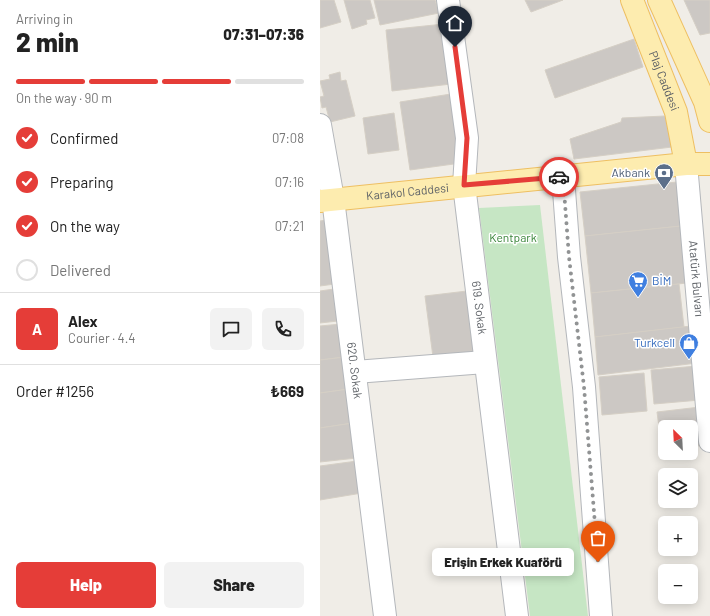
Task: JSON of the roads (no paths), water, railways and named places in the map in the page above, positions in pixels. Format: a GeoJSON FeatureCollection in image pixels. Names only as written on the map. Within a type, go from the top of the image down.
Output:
{"type":"FeatureCollection","features":[{"type":"Feature","properties":{"kind":"main road","name":"Plaj Caddesi"},"geometry":{"type":"LineString","coordinates":[[632,0],[676,112],[686,164]]}},
{"type":"Feature","properties":{"kind":"main road"},"geometry":{"type":"LineString","coordinates":[[660,0],[705,102],[710,121]]}},
{"type":"Feature","properties":{"kind":"main road","name":"Karakol Caddesi"},"geometry":{"type":"LineString","coordinates":[[327,200],[464,185],[563,177],[686,164],[710,164]]}},
{"type":"Feature","properties":{"kind":"street","name":"619. Sokak"},"geometry":{"type":"LineString","coordinates":[[448,0],[467,138],[464,185],[517,616]]}},
{"type":"Feature","properties":{"kind":"street","name":"620. Sokak"},"geometry":{"type":"LineString","coordinates":[[320,125],[327,200],[355,372],[385,616]]}},
{"type":"Feature","properties":{"kind":"street","name":"Atatürk Bulvarı"},"geometry":{"type":"LineString","coordinates":[[686,164],[710,441]]}},
{"type":"Feature","properties":{"kind":"street"},"geometry":{"type":"LineString","coordinates":[[563,177],[569,257],[584,387],[601,616]]}},
{"type":"Feature","properties":{"kind":"street"},"geometry":{"type":"LineString","coordinates":[[355,372],[485,362]]}},
{"type":"Feature","properties":{"kind":"place","name":"Akbank"},"geometry":{"type":"Point","coordinates":[664,190]}},
{"type":"Feature","properties":{"kind":"place","name":"BİM"},"geometry":{"type":"Point","coordinates":[638,298]}},
{"type":"Feature","properties":{"kind":"place","name":"Turkcell"},"geometry":{"type":"Point","coordinates":[689,360]}},
{"type":"Feature","properties":{"kind":"place","name":"Erişin Erkek Kuaförü"},"geometry":{"type":"Point","coordinates":[598,562]}},
{"type":"Feature","properties":{"kind":"park label","name":"Kentpark"},"geometry":{"type":"Point","coordinates":[513,238]}}]}
